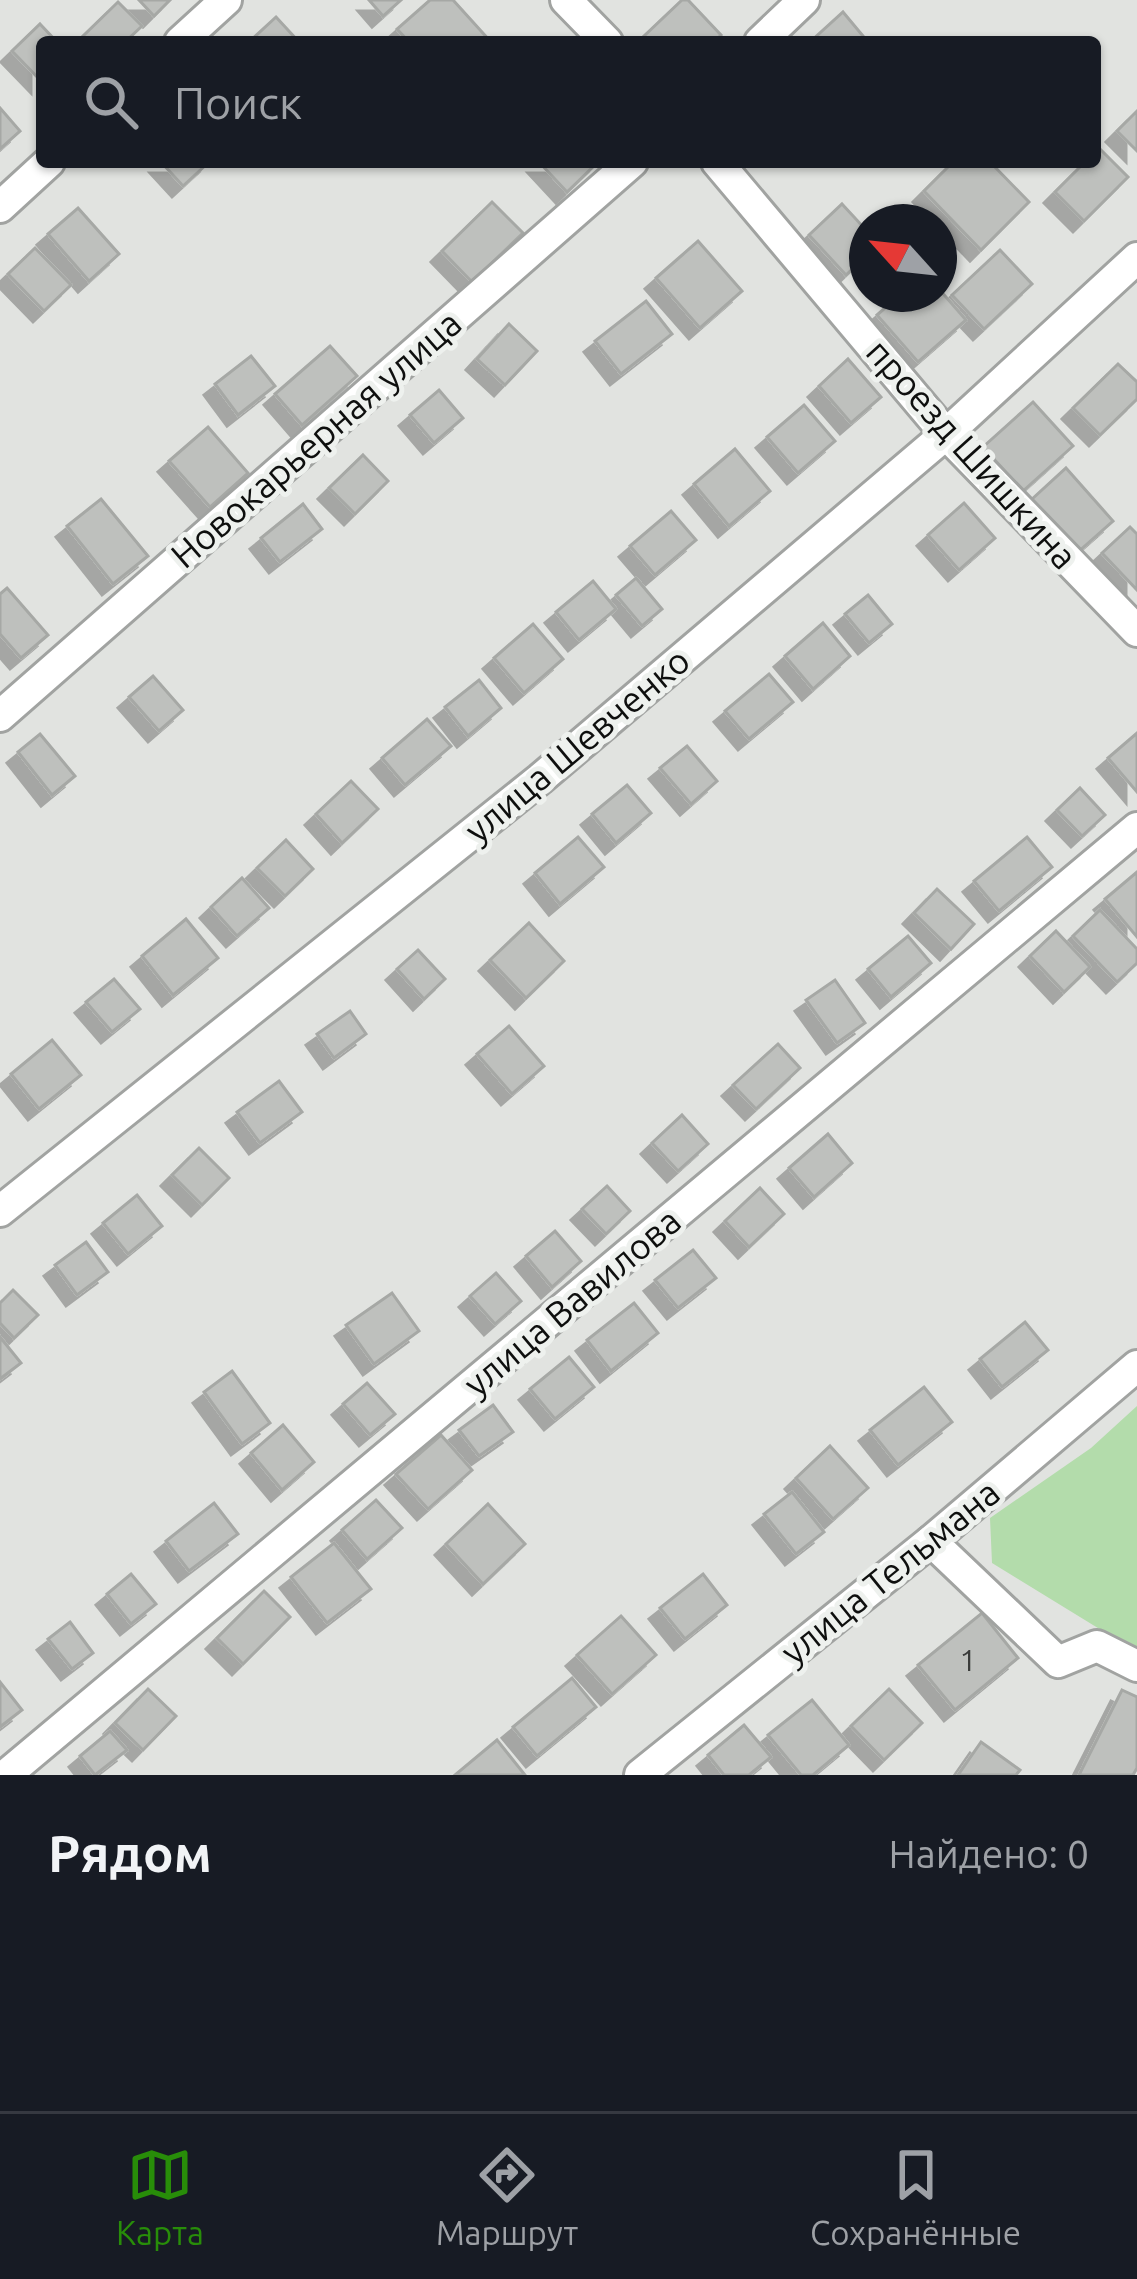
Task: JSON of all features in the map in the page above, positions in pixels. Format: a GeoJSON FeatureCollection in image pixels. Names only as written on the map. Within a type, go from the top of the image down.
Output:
{"type":"FeatureCollection","features":[{"type":"Feature","properties":{"kind":"street"},"geometry":{"type":"LineString","coordinates":[[187,36],[226,0]]}},
{"type":"Feature","properties":{"kind":"street"},"geometry":{"type":"LineString","coordinates":[[566,0],[601,36]]}},
{"type":"Feature","properties":{"kind":"street"},"geometry":{"type":"LineString","coordinates":[[766,36],[803,0]]}},
{"type":"Feature","properties":{"kind":"street"},"geometry":{"type":"LineString","coordinates":[[0,207],[42,168]]}},
{"type":"Feature","properties":{"kind":"street","name":"Новокарьерная улица"},"geometry":{"type":"LineString","coordinates":[[0,716],[625,168]]}},
{"type":"Feature","properties":{"kind":"street","name":"проезд Шишкина"},"geometry":{"type":"LineString","coordinates":[[722,168],[946,434],[1137,632]]}},
{"type":"Feature","properties":{"kind":"street","name":"улица Шевченко"},"geometry":{"type":"LineString","coordinates":[[0,1211],[540,779],[946,434],[1137,258]]}},
{"type":"Feature","properties":{"kind":"street","name":"улица Вавилова"},"geometry":{"type":"LineString","coordinates":[[6,1775],[1137,828]]}},
{"type":"Feature","properties":{"kind":"street","name":"улица Тельмана"},"geometry":{"type":"LineString","coordinates":[[640,1775],[931,1541],[1137,1366]]}},
{"type":"Feature","properties":{"kind":"street"},"geometry":{"type":"LineString","coordinates":[[931,1541],[1058,1662],[1097,1646],[1137,1666]]}},
{"type":"Feature","properties":{"kind":"green space"},"geometry":{"type":"Polygon","coordinates":[[[1137,1406],[1137,1652],[992,1563],[990,1518],[1091,1448],[1137,1406]]]}},
{"type":"Feature","properties":{"kind":"building"},"geometry":{"type":"Polygon","coordinates":[[[139,0],[170,0],[154,16],[139,0]]]}},
{"type":"Feature","properties":{"kind":"building"},"geometry":{"type":"Polygon","coordinates":[[[369,0],[401,0],[383,16],[369,0]]]}},
{"type":"Feature","properties":{"kind":"building"},"geometry":{"type":"Polygon","coordinates":[[[430,0],[453,0],[486,36],[403,36],[397,29],[430,0]]]}},
{"type":"Feature","properties":{"kind":"building"},"geometry":{"type":"Polygon","coordinates":[[[682,0],[688,0],[721,35],[720,36],[644,36],[682,0]]]}},
{"type":"Feature","properties":{"kind":"building"},"geometry":{"type":"Polygon","coordinates":[[[118,2],[142,26],[131,36],[83,36],[118,2]]]}},
{"type":"Feature","properties":{"kind":"building"},"geometry":{"type":"Polygon","coordinates":[[[843,12],[863,36],[817,36],[843,12]]]}},
{"type":"Feature","properties":{"kind":"building"},"geometry":{"type":"Polygon","coordinates":[[[276,17],[293,36],[255,36],[276,17]]]}},
{"type":"Feature","properties":{"kind":"building"},"geometry":{"type":"Polygon","coordinates":[[[40,24],[51,36],[36,36],[36,76],[12,51],[40,24]]]}},
{"type":"Feature","properties":{"kind":"building"},"geometry":{"type":"Polygon","coordinates":[[[0,108],[20,131],[0,149],[0,108]]]}},
{"type":"Feature","properties":{"kind":"building"},"geometry":{"type":"Polygon","coordinates":[[[1137,111],[1137,151],[1117,131],[1137,111]]]}},
{"type":"Feature","properties":{"kind":"building"},"geometry":{"type":"Polygon","coordinates":[[[1101,150],[1128,177],[1084,221],[1055,192],[1079,168],[1101,168],[1101,150]]]}},
{"type":"Feature","properties":{"kind":"building"},"geometry":{"type":"Polygon","coordinates":[[[166,168],[202,168],[183,186],[166,168]]]}},
{"type":"Feature","properties":{"kind":"building"},"geometry":{"type":"Polygon","coordinates":[[[545,168],[592,168],[567,192],[545,168]]]}},
{"type":"Feature","properties":{"kind":"building"},"geometry":{"type":"Polygon","coordinates":[[[947,168],[996,168],[1029,202],[981,250],[957,225],[957,204],[937,204],[924,191],[947,168]]]}},
{"type":"Feature","properties":{"kind":"building"},"geometry":{"type":"Polygon","coordinates":[[[492,202],[523,233],[472,282],[442,251],[492,202]]]}},
{"type":"Feature","properties":{"kind":"building"},"geometry":{"type":"Polygon","coordinates":[[[842,204],[849,212],[849,272],[846,275],[809,235],[842,204]]]}},
{"type":"Feature","properties":{"kind":"building"},"geometry":{"type":"Polygon","coordinates":[[[78,208],[119,254],[89,281],[48,234],[78,208]]]}},
{"type":"Feature","properties":{"kind":"building"},"geometry":{"type":"Polygon","coordinates":[[[698,241],[742,291],[700,328],[656,278],[698,241]]]}},
{"type":"Feature","properties":{"kind":"building"},"geometry":{"type":"Polygon","coordinates":[[[35,248],[71,285],[44,311],[8,274],[35,248]]]}},
{"type":"Feature","properties":{"kind":"building"},"geometry":{"type":"Polygon","coordinates":[[[1000,250],[1032,284],[984,329],[957,300],[957,290],[1000,250]]]}},
{"type":"Feature","properties":{"kind":"building"},"geometry":{"type":"Polygon","coordinates":[[[646,301],[672,334],[621,374],[595,341],[646,301]]]}},
{"type":"Feature","properties":{"kind":"building"},"geometry":{"type":"Polygon","coordinates":[[[957,310],[966,320],[918,362],[877,315],[957,310]]]}},
{"type":"Feature","properties":{"kind":"building"},"geometry":{"type":"Polygon","coordinates":[[[509,324],[537,351],[505,385],[477,359],[509,324]]]}},
{"type":"Feature","properties":{"kind":"building"},"geometry":{"type":"Polygon","coordinates":[[[330,346],[357,376],[302,425],[275,394],[330,346]]]}},
{"type":"Feature","properties":{"kind":"building"},"geometry":{"type":"Polygon","coordinates":[[[251,356],[275,386],[238,415],[215,384],[251,356]]]}},
{"type":"Feature","properties":{"kind":"building"},"geometry":{"type":"Polygon","coordinates":[[[848,359],[881,397],[851,423],[819,386],[848,359]]]}},
{"type":"Feature","properties":{"kind":"building"},"geometry":{"type":"Polygon","coordinates":[[[1118,364],[1137,382],[1137,399],[1100,435],[1073,408],[1118,364]]]}},
{"type":"Feature","properties":{"kind":"building"},"geometry":{"type":"Polygon","coordinates":[[[439,390],[463,418],[434,443],[410,415],[439,390]]]}},
{"type":"Feature","properties":{"kind":"building"},"geometry":{"type":"Polygon","coordinates":[[[1033,402],[1073,446],[1023,491],[983,447],[1033,402]]]}},
{"type":"Feature","properties":{"kind":"building"},"geometry":{"type":"Polygon","coordinates":[[[804,405],[835,441],[798,473],[767,437],[804,405]]]}},
{"type":"Feature","properties":{"kind":"building"},"geometry":{"type":"Polygon","coordinates":[[[208,427],[248,473],[210,507],[169,461],[208,427]]]}},
{"type":"Feature","properties":{"kind":"building"},"geometry":{"type":"Polygon","coordinates":[[[735,449],[770,491],[729,526],[694,484],[735,449]]]}},
{"type":"Feature","properties":{"kind":"building"},"geometry":{"type":"Polygon","coordinates":[[[363,455],[388,481],[355,514],[329,488],[363,455]]]}},
{"type":"Feature","properties":{"kind":"building"},"geometry":{"type":"Polygon","coordinates":[[[1066,468],[1113,521],[1078,552],[1031,500],[1066,468]]]}},
{"type":"Feature","properties":{"kind":"building"},"geometry":{"type":"Polygon","coordinates":[[[101,499],[148,556],[113,584],[67,526],[101,499]]]}},
{"type":"Feature","properties":{"kind":"building"},"geometry":{"type":"Polygon","coordinates":[[[964,503],[995,538],[959,570],[928,535],[964,503]]]}},
{"type":"Feature","properties":{"kind":"building"},"geometry":{"type":"Polygon","coordinates":[[[303,504],[322,529],[280,562],[261,538],[303,504]]]}},
{"type":"Feature","properties":{"kind":"building"},"geometry":{"type":"Polygon","coordinates":[[[671,511],[696,540],[655,575],[630,546],[671,511]]]}},
{"type":"Feature","properties":{"kind":"building"},"geometry":{"type":"Polygon","coordinates":[[[1130,527],[1137,534],[1137,590],[1102,553],[1130,527]]]}},
{"type":"Feature","properties":{"kind":"building"},"geometry":{"type":"Polygon","coordinates":[[[636,578],[662,609],[642,626],[616,595],[636,578]]]}},
{"type":"Feature","properties":{"kind":"building"},"geometry":{"type":"Polygon","coordinates":[[[593,581],[616,609],[579,640],[556,612],[593,581]]]}},
{"type":"Feature","properties":{"kind":"building"},"geometry":{"type":"Polygon","coordinates":[[[7,588],[48,635],[21,658],[0,634],[0,594],[7,588]]]}},
{"type":"Feature","properties":{"kind":"building"},"geometry":{"type":"Polygon","coordinates":[[[868,595],[892,624],[869,643],[845,614],[868,595]]]}},
{"type":"Feature","properties":{"kind":"building"},"geometry":{"type":"Polygon","coordinates":[[[823,623],[850,656],[813,689],[785,656],[823,623]]]}},
{"type":"Feature","properties":{"kind":"building"},"geometry":{"type":"Polygon","coordinates":[[[533,624],[563,659],[524,693],[494,658],[533,624]]]}},
{"type":"Feature","properties":{"kind":"building"},"geometry":{"type":"Polygon","coordinates":[[[769,674],[793,702],[749,739],[725,711],[769,674]]]}},
{"type":"Feature","properties":{"kind":"building"},"geometry":{"type":"Polygon","coordinates":[[[153,676],[183,710],[159,731],[129,697],[153,676]]]}},
{"type":"Feature","properties":{"kind":"building"},"geometry":{"type":"Polygon","coordinates":[[[479,680],[501,708],[468,736],[445,707],[479,680]]]}},
{"type":"Feature","properties":{"kind":"building"},"geometry":{"type":"Polygon","coordinates":[[[427,719],[451,746],[405,785],[382,758],[427,719]]]}},
{"type":"Feature","properties":{"kind":"building"},"geometry":{"type":"Polygon","coordinates":[[[1137,733],[1137,792],[1108,758],[1137,733]]]}},
{"type":"Feature","properties":{"kind":"building"},"geometry":{"type":"Polygon","coordinates":[[[40,734],[75,776],[52,795],[18,752],[40,734]]]}},
{"type":"Feature","properties":{"kind":"building"},"geometry":{"type":"Polygon","coordinates":[[[687,746],[717,781],[691,804],[660,768],[687,746]]]}},
{"type":"Feature","properties":{"kind":"building"},"geometry":{"type":"Polygon","coordinates":[[[351,781],[378,809],[342,843],[316,814],[351,781]]]}},
{"type":"Feature","properties":{"kind":"building"},"geometry":{"type":"Polygon","coordinates":[[[627,785],[651,813],[616,843],[592,814],[627,785]]]}},
{"type":"Feature","properties":{"kind":"building"},"geometry":{"type":"Polygon","coordinates":[[[1080,788],[1105,815],[1082,836],[1057,810],[1080,788]]]}},
{"type":"Feature","properties":{"kind":"building"},"geometry":{"type":"Polygon","coordinates":[[[578,837],[604,867],[560,904],[535,873],[578,837]]]}},
{"type":"Feature","properties":{"kind":"building"},"geometry":{"type":"Polygon","coordinates":[[[1027,837],[1052,867],[999,911],[974,881],[1027,837]]]}},
{"type":"Feature","properties":{"kind":"building"},"geometry":{"type":"Polygon","coordinates":[[[286,840],[313,869],[285,896],[257,868],[286,840]]]}},
{"type":"Feature","properties":{"kind":"building"},"geometry":{"type":"Polygon","coordinates":[[[1137,872],[1137,937],[1105,899],[1137,872]]]}},
{"type":"Feature","properties":{"kind":"building"},"geometry":{"type":"Polygon","coordinates":[[[242,878],[269,908],[237,936],[211,907],[242,878]]]}},
{"type":"Feature","properties":{"kind":"building"},"geometry":{"type":"Polygon","coordinates":[[[937,889],[974,924],[951,949],[914,913],[937,889]]]}},
{"type":"Feature","properties":{"kind":"building"},"geometry":{"type":"Polygon","coordinates":[[[1100,910],[1137,949],[1137,963],[1117,982],[1073,936],[1100,910]]]}},
{"type":"Feature","properties":{"kind":"building"},"geometry":{"type":"Polygon","coordinates":[[[186,919],[218,958],[173,995],[142,956],[186,919]]]}},
{"type":"Feature","properties":{"kind":"building"},"geometry":{"type":"Polygon","coordinates":[[[529,923],[564,961],[526,998],[490,960],[529,923]]]}},
{"type":"Feature","properties":{"kind":"building"},"geometry":{"type":"Polygon","coordinates":[[[1056,931],[1090,967],[1064,992],[1030,956],[1056,931]]]}},
{"type":"Feature","properties":{"kind":"building"},"geometry":{"type":"Polygon","coordinates":[[[908,936],[931,963],[891,997],[868,969],[908,936]]]}},
{"type":"Feature","properties":{"kind":"building"},"geometry":{"type":"Polygon","coordinates":[[[418,950],[445,979],[424,999],[397,969],[418,950]]]}},
{"type":"Feature","properties":{"kind":"building"},"geometry":{"type":"Polygon","coordinates":[[[114,979],[140,1009],[112,1032],[86,1002],[114,979]]]}},
{"type":"Feature","properties":{"kind":"building"},"geometry":{"type":"Polygon","coordinates":[[[835,980],[865,1023],[837,1043],[806,1000],[835,980]]]}},
{"type":"Feature","properties":{"kind":"building"},"geometry":{"type":"Polygon","coordinates":[[[350,1011],[366,1034],[334,1058],[317,1034],[350,1011]]]}},
{"type":"Feature","properties":{"kind":"building"},"geometry":{"type":"Polygon","coordinates":[[[509,1026],[544,1066],[512,1094],[477,1054],[509,1026]]]}},
{"type":"Feature","properties":{"kind":"building"},"geometry":{"type":"Polygon","coordinates":[[[52,1040],[81,1075],[39,1109],[11,1074],[52,1040]]]}},
{"type":"Feature","properties":{"kind":"building"},"geometry":{"type":"Polygon","coordinates":[[[778,1044],[800,1068],[756,1109],[733,1085],[778,1044]]]}},
{"type":"Feature","properties":{"kind":"building"},"geometry":{"type":"Polygon","coordinates":[[[279,1081],[302,1112],[260,1143],[237,1112],[279,1081]]]}},
{"type":"Feature","properties":{"kind":"building"},"geometry":{"type":"Polygon","coordinates":[[[682,1115],[708,1144],[678,1171],[652,1143],[682,1115]]]}},
{"type":"Feature","properties":{"kind":"building"},"geometry":{"type":"Polygon","coordinates":[[[828,1134],[852,1163],[814,1197],[789,1168],[828,1134]]]}},
{"type":"Feature","properties":{"kind":"building"},"geometry":{"type":"Polygon","coordinates":[[[199,1148],[229,1178],[202,1205],[172,1175],[199,1148]]]}},
{"type":"Feature","properties":{"kind":"building"},"geometry":{"type":"Polygon","coordinates":[[[607,1186],[630,1211],[606,1234],[582,1209],[607,1186]]]}},
{"type":"Feature","properties":{"kind":"building"},"geometry":{"type":"Polygon","coordinates":[[[760,1188],[784,1214],[749,1247],[725,1221],[760,1188]]]}},
{"type":"Feature","properties":{"kind":"building"},"geometry":{"type":"Polygon","coordinates":[[[137,1195],[162,1226],[128,1254],[103,1223],[137,1195]]]}},
{"type":"Feature","properties":{"kind":"building"},"geometry":{"type":"Polygon","coordinates":[[[555,1231],[581,1261],[552,1287],[526,1256],[555,1231]]]}},
{"type":"Feature","properties":{"kind":"building"},"geometry":{"type":"Polygon","coordinates":[[[86,1242],[108,1272],[77,1295],[55,1265],[86,1242]]]}},
{"type":"Feature","properties":{"kind":"building"},"geometry":{"type":"Polygon","coordinates":[[[693,1250],[716,1278],[678,1308],[655,1280],[693,1250]]]}},
{"type":"Feature","properties":{"kind":"building"},"geometry":{"type":"Polygon","coordinates":[[[496,1273],[521,1301],[495,1324],[470,1296],[496,1273]]]}},
{"type":"Feature","properties":{"kind":"building"},"geometry":{"type":"Polygon","coordinates":[[[13,1290],[38,1315],[14,1338],[0,1323],[0,1303],[13,1290]]]}},
{"type":"Feature","properties":{"kind":"building"},"geometry":{"type":"Polygon","coordinates":[[[392,1293],[419,1331],[374,1364],[346,1325],[392,1293]]]}},
{"type":"Feature","properties":{"kind":"building"},"geometry":{"type":"Polygon","coordinates":[[[634,1303],[658,1333],[611,1371],[587,1340],[634,1303]]]}},
{"type":"Feature","properties":{"kind":"building"},"geometry":{"type":"Polygon","coordinates":[[[1025,1322],[1048,1350],[1002,1387],[980,1359],[1025,1322]]]}},
{"type":"Feature","properties":{"kind":"building"},"geometry":{"type":"Polygon","coordinates":[[[0,1337],[21,1363],[0,1379],[0,1337]]]}},
{"type":"Feature","properties":{"kind":"building"},"geometry":{"type":"Polygon","coordinates":[[[569,1357],[594,1387],[555,1419],[530,1389],[569,1357]]]}},
{"type":"Feature","properties":{"kind":"building"},"geometry":{"type":"Polygon","coordinates":[[[232,1371],[270,1423],[242,1444],[204,1392],[232,1371]]]}},
{"type":"Feature","properties":{"kind":"building"},"geometry":{"type":"Polygon","coordinates":[[[367,1383],[395,1414],[370,1435],[343,1404],[367,1383]]]}},
{"type":"Feature","properties":{"kind":"building"},"geometry":{"type":"Polygon","coordinates":[[[924,1387],[952,1422],[898,1465],[870,1430],[924,1387]]]}},
{"type":"Feature","properties":{"kind":"building"},"geometry":{"type":"Polygon","coordinates":[[[493,1405],[513,1432],[479,1456],[459,1430],[493,1405]]]}},
{"type":"Feature","properties":{"kind":"building"},"geometry":{"type":"Polygon","coordinates":[[[283,1425],[314,1462],[282,1490],[251,1453],[283,1425]]]}},
{"type":"Feature","properties":{"kind":"building"},"geometry":{"type":"Polygon","coordinates":[[[441,1435],[472,1470],[428,1509],[396,1474],[441,1435]]]}},
{"type":"Feature","properties":{"kind":"building"},"geometry":{"type":"Polygon","coordinates":[[[830,1446],[868,1488],[833,1519],[796,1478],[830,1446]]]}},
{"type":"Feature","properties":{"kind":"building"},"geometry":{"type":"Polygon","coordinates":[[[792,1492],[824,1532],[796,1554],[764,1514],[792,1492]]]}},
{"type":"Feature","properties":{"kind":"building"},"geometry":{"type":"Polygon","coordinates":[[[376,1500],[402,1528],[367,1559],[342,1530],[376,1500]]]}},
{"type":"Feature","properties":{"kind":"building"},"geometry":{"type":"Polygon","coordinates":[[[214,1503],[238,1534],[189,1571],[166,1541],[214,1503]]]}},
{"type":"Feature","properties":{"kind":"building"},"geometry":{"type":"Polygon","coordinates":[[[488,1504],[525,1544],[483,1584],[446,1544],[488,1504]]]}},
{"type":"Feature","properties":{"kind":"building"},"geometry":{"type":"Polygon","coordinates":[[[334,1543],[371,1589],[327,1623],[291,1577],[334,1543]]]}},
{"type":"Feature","properties":{"kind":"building"},"geometry":{"type":"Polygon","coordinates":[[[131,1574],[156,1604],[131,1624],[107,1594],[131,1574]]]}},
{"type":"Feature","properties":{"kind":"building"},"geometry":{"type":"Polygon","coordinates":[[[703,1574],[727,1605],[685,1639],[660,1608],[703,1574]]]}},
{"type":"Feature","properties":{"kind":"building"},"geometry":{"type":"Polygon","coordinates":[[[264,1591],[290,1617],[243,1664],[217,1638],[264,1591]]]}},
{"type":"Feature","properties":{"kind":"building"},"geometry":{"type":"Polygon","coordinates":[[[982,1613],[1018,1658],[955,1710],[918,1665],[982,1613]]]}},
{"type":"Feature","properties":{"kind":"building"},"geometry":{"type":"Polygon","coordinates":[[[621,1616],[656,1655],[612,1694],[577,1655],[621,1616]]]}},
{"type":"Feature","properties":{"kind":"building"},"geometry":{"type":"Polygon","coordinates":[[[70,1622],[93,1653],[72,1669],[48,1639],[70,1622]]]}},
{"type":"Feature","properties":{"kind":"building"},"geometry":{"type":"Polygon","coordinates":[[[572,1678],[596,1707],[537,1756],[513,1727],[572,1678]]]}},
{"type":"Feature","properties":{"kind":"building"},"geometry":{"type":"Polygon","coordinates":[[[0,1682],[22,1710],[0,1727],[0,1682]]]}},
{"type":"Feature","properties":{"kind":"building"},"geometry":{"type":"Polygon","coordinates":[[[148,1689],[176,1716],[143,1750],[115,1723],[148,1689]]]}},
{"type":"Feature","properties":{"kind":"building"},"geometry":{"type":"Polygon","coordinates":[[[889,1689],[922,1723],[884,1760],[851,1726],[889,1689]]]}},
{"type":"Feature","properties":{"kind":"building"},"geometry":{"type":"Polygon","coordinates":[[[1122,1690],[1137,1697],[1137,1768],[1133,1775],[1079,1775],[1122,1690]]]}},
{"type":"Feature","properties":{"kind":"building"},"geometry":{"type":"Polygon","coordinates":[[[812,1700],[849,1745],[813,1775],[801,1775],[768,1735],[812,1700]]]}},
{"type":"Feature","properties":{"kind":"building"},"geometry":{"type":"Polygon","coordinates":[[[744,1725],[771,1757],[749,1775],[724,1775],[708,1755],[744,1725]]]}},
{"type":"Feature","properties":{"kind":"building"},"geometry":{"type":"Polygon","coordinates":[[[110,1731],[127,1750],[95,1775],[80,1756],[110,1731]]]}},
{"type":"Feature","properties":{"kind":"building"},"geometry":{"type":"Polygon","coordinates":[[[497,1740],[525,1775],[455,1775],[497,1740]]]}},
{"type":"Feature","properties":{"kind":"building"},"geometry":{"type":"Polygon","coordinates":[[[981,1742],[1020,1770],[1016,1775],[958,1775],[981,1742]]]}}]}
